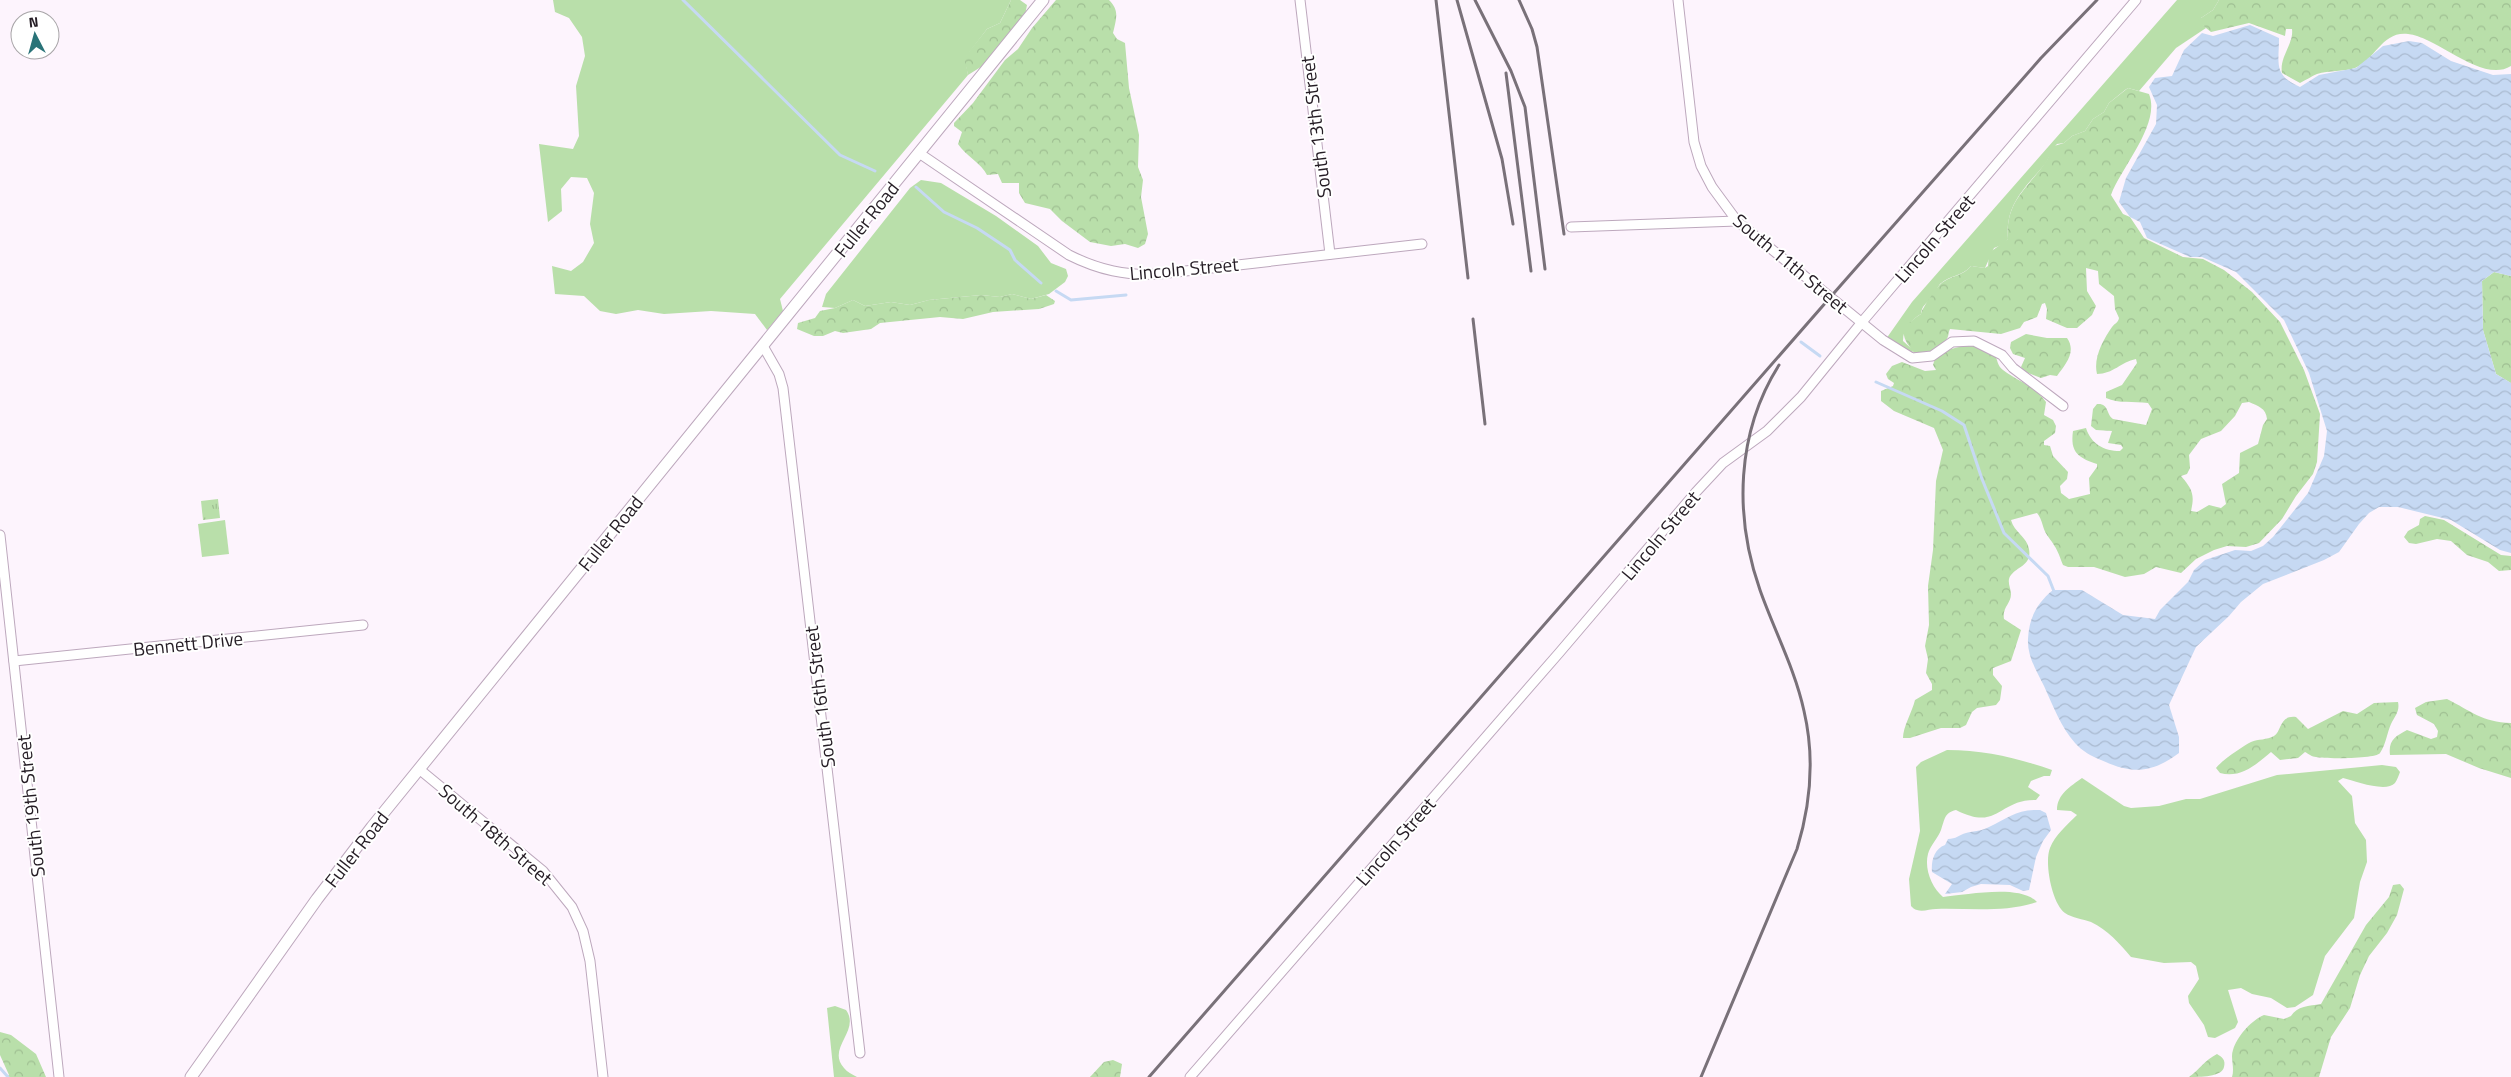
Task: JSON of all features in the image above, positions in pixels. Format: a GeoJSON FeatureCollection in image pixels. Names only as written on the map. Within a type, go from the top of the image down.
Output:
{"type":"FeatureCollection","features":[{"type":"Feature","properties":{"kind":"street","name":"Fuller Road"},"geometry":{"type":"LineString","coordinates":[[191,1077],[317,899],[419,769],[1043,0]]}},
{"type":"Feature","properties":{"kind":"street","name":"South 13th Street"},"geometry":{"type":"LineString","coordinates":[[1300,0],[1330,254]]}},
{"type":"Feature","properties":{"kind":"street","name":"South 11th Street"},"geometry":{"type":"LineString","coordinates":[[1678,0],[1694,142],[1712,187],[1737,221],[1884,340],[1912,358],[1932,356],[1952,342],[1974,341],[2002,355],[2013,368],[2063,406]]}},
{"type":"Feature","properties":{"kind":"street","name":"Lincoln Street"},"geometry":{"type":"LineString","coordinates":[[1190,1077],[1559,653],[1696,492],[1723,463],[1767,431],[1783,416],[2136,0]]}},
{"type":"Feature","properties":{"kind":"street","name":"Lincoln Street"},"geometry":{"type":"LineString","coordinates":[[919,153],[1069,255],[1088,264],[1122,274],[1159,274],[1422,244]]}},
{"type":"Feature","properties":{"kind":"street"},"geometry":{"type":"LineString","coordinates":[[1571,227],[1737,221]]}},
{"type":"Feature","properties":{"kind":"street","name":"South 16th Street"},"geometry":{"type":"LineString","coordinates":[[763,346],[779,374],[784,388],[860,1053]]}},
{"type":"Feature","properties":{"kind":"street","name":"South 19th Street"},"geometry":{"type":"LineString","coordinates":[[0,535],[59,1077]]}},
{"type":"Feature","properties":{"kind":"street","name":"Bennett Drive"},"geometry":{"type":"LineString","coordinates":[[14,661],[363,625]]}},
{"type":"Feature","properties":{"kind":"street","name":"South 18th Street"},"geometry":{"type":"LineString","coordinates":[[419,769],[543,871],[572,907],[583,931],[589,954],[603,1077]]}},
{"type":"Feature","properties":{"kind":"green space"},"geometry":{"type":"Polygon","coordinates":[[[553,0],[1011,0],[1000,23],[987,29],[965,58],[968,75],[780,299],[783,311],[767,330],[755,314],[711,311],[664,314],[638,310],[616,314],[600,311],[584,296],[555,294],[552,266],[571,271],[583,262],[594,243],[590,224],[594,193],[587,178],[571,177],[561,189],[562,211],[548,222],[539,144],[573,149],[579,136],[576,86],[585,56],[582,37],[569,18],[555,12],[553,0]]]}},
{"type":"Feature","properties":{"kind":"green space"},"geometry":{"type":"Polygon","coordinates":[[[1011,0],[1020,0],[1027,5],[1025,15],[984,65],[968,75],[964,58],[987,29],[1000,23],[1011,0]]]}},
{"type":"Feature","properties":{"kind":"green space"},"geometry":{"type":"Polygon","coordinates":[[[1056,0],[1109,0],[1115,8],[1116,15],[1113,33],[1117,39],[1125,43],[1129,88],[1139,135],[1138,167],[1143,180],[1141,197],[1148,234],[1145,244],[1138,248],[1125,244],[1111,246],[1090,242],[1062,221],[1050,209],[1025,203],[1019,193],[1019,183],[1002,183],[998,174],[987,175],[958,144],[962,132],[954,126],[954,123],[973,103],[1005,60],[1018,49],[1032,28],[1056,0]]]}},
{"type":"Feature","properties":{"kind":"green space"},"geometry":{"type":"Polygon","coordinates":[[[2177,0],[2219,0],[2213,10],[2201,18],[2202,24],[2206,28],[2176,48],[2139,91],[2128,88],[2109,103],[2104,112],[2093,119],[2085,131],[2055,146],[2045,164],[2018,197],[2010,216],[2008,239],[2004,244],[1994,248],[1985,268],[1971,266],[1964,272],[1944,281],[1923,307],[1921,314],[1908,325],[1904,332],[1903,341],[1913,350],[1912,354],[1886,339],[1912,302],[2177,0]]]}},
{"type":"Feature","properties":{"kind":"green space"},"geometry":{"type":"Polygon","coordinates":[[[2219,0],[2511,0],[2511,66],[2499,70],[2487,69],[2474,65],[2420,37],[2399,34],[2385,41],[2362,64],[2355,68],[2317,74],[2300,83],[2282,73],[2283,61],[2291,40],[2292,29],[2286,29],[2285,36],[2249,23],[2211,32],[2201,24],[2201,18],[2213,10],[2219,0]]]}},
{"type":"Feature","properties":{"kind":"green space"},"geometry":{"type":"Polygon","coordinates":[[[2128,88],[2149,94],[2151,106],[2150,118],[2139,145],[2111,195],[2123,214],[2130,217],[2144,238],[2183,257],[2203,259],[2224,270],[2252,292],[2280,322],[2304,370],[2320,414],[2317,462],[2313,474],[2296,496],[2282,519],[2259,543],[2246,547],[2227,546],[2214,550],[2196,559],[2181,573],[2156,567],[2144,574],[2125,577],[2094,567],[2068,567],[2063,565],[2037,513],[2011,520],[2028,545],[2029,554],[2024,565],[2011,575],[2009,580],[2011,597],[2004,611],[2004,619],[2021,630],[2011,661],[1993,668],[1993,675],[2002,686],[2000,700],[1996,705],[1977,708],[1972,712],[1966,725],[1960,728],[1941,728],[1910,738],[1903,738],[1904,729],[1915,700],[1932,690],[1932,684],[1926,673],[1928,659],[1925,646],[1929,625],[1928,586],[1933,550],[1936,481],[1943,450],[1934,428],[1894,411],[1881,401],[1881,391],[1893,386],[1894,383],[1888,379],[1886,374],[1892,366],[1902,362],[1925,371],[1936,370],[1933,365],[1936,355],[1965,346],[1988,349],[1994,354],[2001,368],[2031,388],[2046,402],[2044,415],[2053,420],[2056,426],[2055,433],[2044,441],[2044,445],[2050,446],[2053,456],[2068,472],[2067,479],[2060,486],[2061,493],[2069,499],[2090,494],[2089,478],[2097,467],[2097,464],[2080,456],[2074,449],[2073,431],[2086,428],[2088,434],[2099,446],[2114,451],[2120,451],[2123,448],[2121,445],[2108,443],[2112,431],[2096,430],[2091,426],[2093,409],[2097,404],[2104,405],[2113,419],[2146,425],[2152,409],[2148,403],[2121,402],[2106,398],[2106,392],[2122,385],[2137,363],[2136,359],[2108,372],[2097,374],[2096,362],[2102,343],[2119,318],[2115,309],[2114,296],[2099,284],[2098,271],[2086,268],[2087,291],[2096,306],[2092,315],[2077,328],[2067,328],[2046,319],[2047,309],[2045,303],[2042,304],[2037,317],[2024,322],[2020,328],[2001,334],[1950,329],[1947,339],[1940,346],[1916,355],[1907,343],[1904,333],[1908,324],[1921,314],[1930,297],[1943,282],[1965,272],[1971,266],[1985,268],[1988,266],[1989,253],[2008,239],[2008,226],[2013,206],[2046,161],[2051,150],[2054,146],[2064,143],[2072,136],[2085,131],[2093,119],[2104,112],[2109,103],[2128,88]],[[2249,402],[2242,403],[2235,416],[2221,431],[2201,439],[2189,455],[2190,468],[2187,474],[2181,476],[2192,492],[2191,511],[2197,512],[2209,505],[2221,508],[2226,504],[2222,484],[2239,473],[2240,453],[2258,444],[2263,425],[2267,419],[2263,410],[2249,402]]]}},
{"type":"Feature","properties":{"kind":"green space"},"geometry":{"type":"Polygon","coordinates":[[[921,180],[941,183],[996,216],[1038,246],[1051,263],[1066,269],[1068,276],[1065,282],[1049,294],[1031,299],[1012,294],[1000,297],[981,295],[929,300],[910,305],[891,302],[865,306],[853,300],[835,308],[822,307],[826,294],[910,188],[921,180]]]}},
{"type":"Feature","properties":{"kind":"green space"},"geometry":{"type":"Polygon","coordinates":[[[2494,272],[2511,276],[2511,383],[2496,374],[2483,330],[2482,281],[2494,272]]]}},
{"type":"Feature","properties":{"kind":"green space"},"geometry":{"type":"Polygon","coordinates":[[[1012,294],[1031,299],[1046,295],[1055,301],[1054,304],[1039,309],[993,312],[963,319],[940,317],[880,323],[871,329],[843,333],[835,331],[823,336],[814,336],[797,329],[798,323],[815,318],[820,311],[835,308],[853,300],[865,306],[891,302],[910,305],[929,300],[981,295],[1000,297],[1012,294]]]}},
{"type":"Feature","properties":{"kind":"green space"},"geometry":{"type":"Polygon","coordinates":[[[2026,334],[2047,338],[2067,338],[2071,348],[2069,358],[2057,376],[2050,375],[2041,378],[2023,371],[2021,367],[2025,358],[2013,354],[2010,348],[2011,342],[2026,334]]]}},
{"type":"Feature","properties":{"kind":"green space"},"geometry":{"type":"Polygon","coordinates":[[[218,499],[220,518],[203,520],[201,501],[218,499]]]}},
{"type":"Feature","properties":{"kind":"green space"},"geometry":{"type":"Polygon","coordinates":[[[2425,516],[2444,520],[2501,555],[2511,556],[2511,570],[2499,571],[2488,562],[2467,555],[2451,541],[2437,539],[2416,544],[2409,543],[2404,537],[2408,531],[2419,525],[2420,519],[2425,516]]]}},
{"type":"Feature","properties":{"kind":"green space"},"geometry":{"type":"Polygon","coordinates":[[[225,520],[229,554],[202,557],[198,524],[225,520]]]}},
{"type":"Feature","properties":{"kind":"green space"},"geometry":{"type":"Polygon","coordinates":[[[2447,699],[2470,712],[2492,721],[2511,723],[2511,778],[2479,768],[2446,754],[2390,755],[2392,742],[2407,730],[2431,739],[2437,737],[2438,731],[2434,724],[2417,715],[2415,708],[2426,702],[2447,699]]]}},
{"type":"Feature","properties":{"kind":"green space"},"geometry":{"type":"Polygon","coordinates":[[[2398,702],[2398,711],[2391,724],[2384,746],[2380,753],[2376,755],[2329,758],[2315,757],[2305,752],[2298,758],[2280,760],[2271,752],[2254,766],[2241,772],[2234,774],[2220,773],[2216,768],[2247,744],[2277,734],[2287,718],[2296,717],[2308,729],[2343,711],[2357,714],[2374,703],[2398,702]]]}},
{"type":"Feature","properties":{"kind":"green space"},"geometry":{"type":"Polygon","coordinates":[[[1947,750],[1975,751],[2026,762],[2052,770],[2050,776],[2044,776],[2031,781],[2028,787],[2040,795],[2036,800],[2023,801],[1998,813],[1981,818],[1956,810],[1947,815],[1940,833],[1928,854],[1927,866],[1932,883],[1943,897],[2006,892],[2018,893],[2037,902],[2012,908],[1986,909],[1936,909],[1922,911],[1915,910],[1911,906],[1909,879],[1920,831],[1916,767],[1921,762],[1947,750]]]}},
{"type":"Feature","properties":{"kind":"green space"},"geometry":{"type":"Polygon","coordinates":[[[2382,765],[2396,767],[2400,772],[2395,783],[2391,786],[2378,787],[2343,778],[2338,781],[2352,796],[2355,823],[2366,840],[2367,862],[2360,882],[2354,918],[2325,956],[2313,995],[2295,1007],[2287,1008],[2271,998],[2252,994],[2241,988],[2228,990],[2238,1022],[2235,1028],[2215,1038],[2208,1037],[2204,1025],[2189,1003],[2188,996],[2199,979],[2196,966],[2191,962],[2164,963],[2131,957],[2103,929],[2091,922],[2068,915],[2060,908],[2056,901],[2050,882],[2048,854],[2055,839],[2077,815],[2071,811],[2057,810],[2059,799],[2065,791],[2082,778],[2124,806],[2131,808],[2159,806],[2186,799],[2200,799],[2277,775],[2382,765]]]}},
{"type":"Feature","properties":{"kind":"green space"},"geometry":{"type":"Polygon","coordinates":[[[2400,884],[2404,889],[2397,915],[2387,933],[2369,956],[2360,975],[2350,1008],[2331,1037],[2319,1077],[2232,1077],[2233,1050],[2238,1039],[2246,1029],[2264,1015],[2284,1019],[2300,1008],[2321,1004],[2366,925],[2389,897],[2393,885],[2400,884]]]}},
{"type":"Feature","properties":{"kind":"green space"},"geometry":{"type":"Polygon","coordinates":[[[835,1006],[846,1010],[849,1018],[847,1032],[839,1053],[840,1061],[845,1069],[857,1077],[834,1077],[827,1008],[835,1006]]]}},
{"type":"Feature","properties":{"kind":"green space"},"geometry":{"type":"Polygon","coordinates":[[[0,1032],[11,1035],[36,1054],[46,1077],[6,1077],[9,1075],[0,1055],[0,1032]]]}},
{"type":"Feature","properties":{"kind":"green space"},"geometry":{"type":"Polygon","coordinates":[[[2217,1054],[2224,1061],[2224,1067],[2219,1073],[2210,1076],[2189,1077],[2209,1059],[2217,1054]]]}},
{"type":"Feature","properties":{"kind":"green space"},"geometry":{"type":"Polygon","coordinates":[[[1113,1060],[1122,1064],[1120,1077],[1090,1077],[1104,1062],[1113,1060]]]}},
{"type":"Feature","properties":{"kind":"water"},"geometry":{"type":"Polygon","coordinates":[[[2250,25],[2279,38],[2279,68],[2281,73],[2291,83],[2300,87],[2319,75],[2356,68],[2383,46],[2409,41],[2422,43],[2451,61],[2493,75],[2511,74],[2511,276],[2494,272],[2482,281],[2483,330],[2496,374],[2511,383],[2511,553],[2500,550],[2451,520],[2398,507],[2379,507],[2369,513],[2359,524],[2339,552],[2324,560],[2263,584],[2241,602],[2196,647],[2169,705],[2179,737],[2179,753],[2169,760],[2150,768],[2141,770],[2122,768],[2087,753],[2075,743],[2061,723],[2029,652],[2030,624],[2038,606],[2053,590],[2082,590],[2123,615],[2155,619],[2160,610],[2188,582],[2194,570],[2205,560],[2235,550],[2251,551],[2263,546],[2273,537],[2308,493],[2324,456],[2327,431],[2309,373],[2284,320],[2236,272],[2202,257],[2190,257],[2147,238],[2140,222],[2130,217],[2119,202],[2126,178],[2156,124],[2157,105],[2149,87],[2155,78],[2172,76],[2184,50],[2202,33],[2213,36],[2250,25]]]}},
{"type":"Feature","properties":{"kind":"water"},"geometry":{"type":"Polygon","coordinates":[[[2040,810],[2046,813],[2051,830],[2043,841],[2036,857],[2029,890],[2023,891],[2010,885],[1981,884],[1962,892],[1945,894],[1952,884],[1932,872],[1932,868],[1936,852],[1945,845],[1948,839],[1981,830],[2007,817],[2025,811],[2040,810]]]}},
{"type":"Feature","properties":{"kind":"waterway"},"geometry":{"type":"LineString","coordinates":[[683,0],[840,155],[875,171]]}},
{"type":"Feature","properties":{"kind":"waterway"},"geometry":{"type":"LineString","coordinates":[[916,187],[944,212],[977,228],[1010,250],[1015,260],[1041,283]]}},
{"type":"Feature","properties":{"kind":"waterway"},"geometry":{"type":"LineString","coordinates":[[1056,291],[1071,300],[1126,295]]}},
{"type":"Feature","properties":{"kind":"waterway"},"geometry":{"type":"LineString","coordinates":[[1801,342],[1820,356]]}},
{"type":"Feature","properties":{"kind":"waterway"},"geometry":{"type":"LineString","coordinates":[[1876,382],[1942,411],[1964,425],[1982,479],[2004,533],[2048,576],[2055,594]]}},
{"type":"Feature","properties":{"kind":"waterway"},"geometry":{"type":"LineString","coordinates":[[0,1068],[8,1077]]}},
{"type":"Feature","properties":{"kind":"railway"},"geometry":{"type":"LineString","coordinates":[[1436,0],[1468,278]]}},
{"type":"Feature","properties":{"kind":"railway"},"geometry":{"type":"LineString","coordinates":[[1457,0],[1502,159],[1513,224]]}},
{"type":"Feature","properties":{"kind":"railway"},"geometry":{"type":"LineString","coordinates":[[1475,0],[1511,71],[1525,107],[1545,269]]}},
{"type":"Feature","properties":{"kind":"railway"},"geometry":{"type":"LineString","coordinates":[[1519,0],[1532,29],[1537,47],[1564,234]]}},
{"type":"Feature","properties":{"kind":"railway"},"geometry":{"type":"LineString","coordinates":[[1149,1077],[1841,285],[2041,58],[2097,0]]}},
{"type":"Feature","properties":{"kind":"railway"},"geometry":{"type":"LineString","coordinates":[[1506,73],[1531,271]]}},
{"type":"Feature","properties":{"kind":"railway"},"geometry":{"type":"LineString","coordinates":[[1473,319],[1485,424]]}},
{"type":"Feature","properties":{"kind":"railway"},"geometry":{"type":"LineString","coordinates":[[1701,1077],[1797,849],[1806,815],[1810,780],[1810,746],[1804,711],[1790,665],[1760,590],[1746,533],[1743,504],[1747,447],[1754,418],[1765,391],[1779,365]]}}]}
